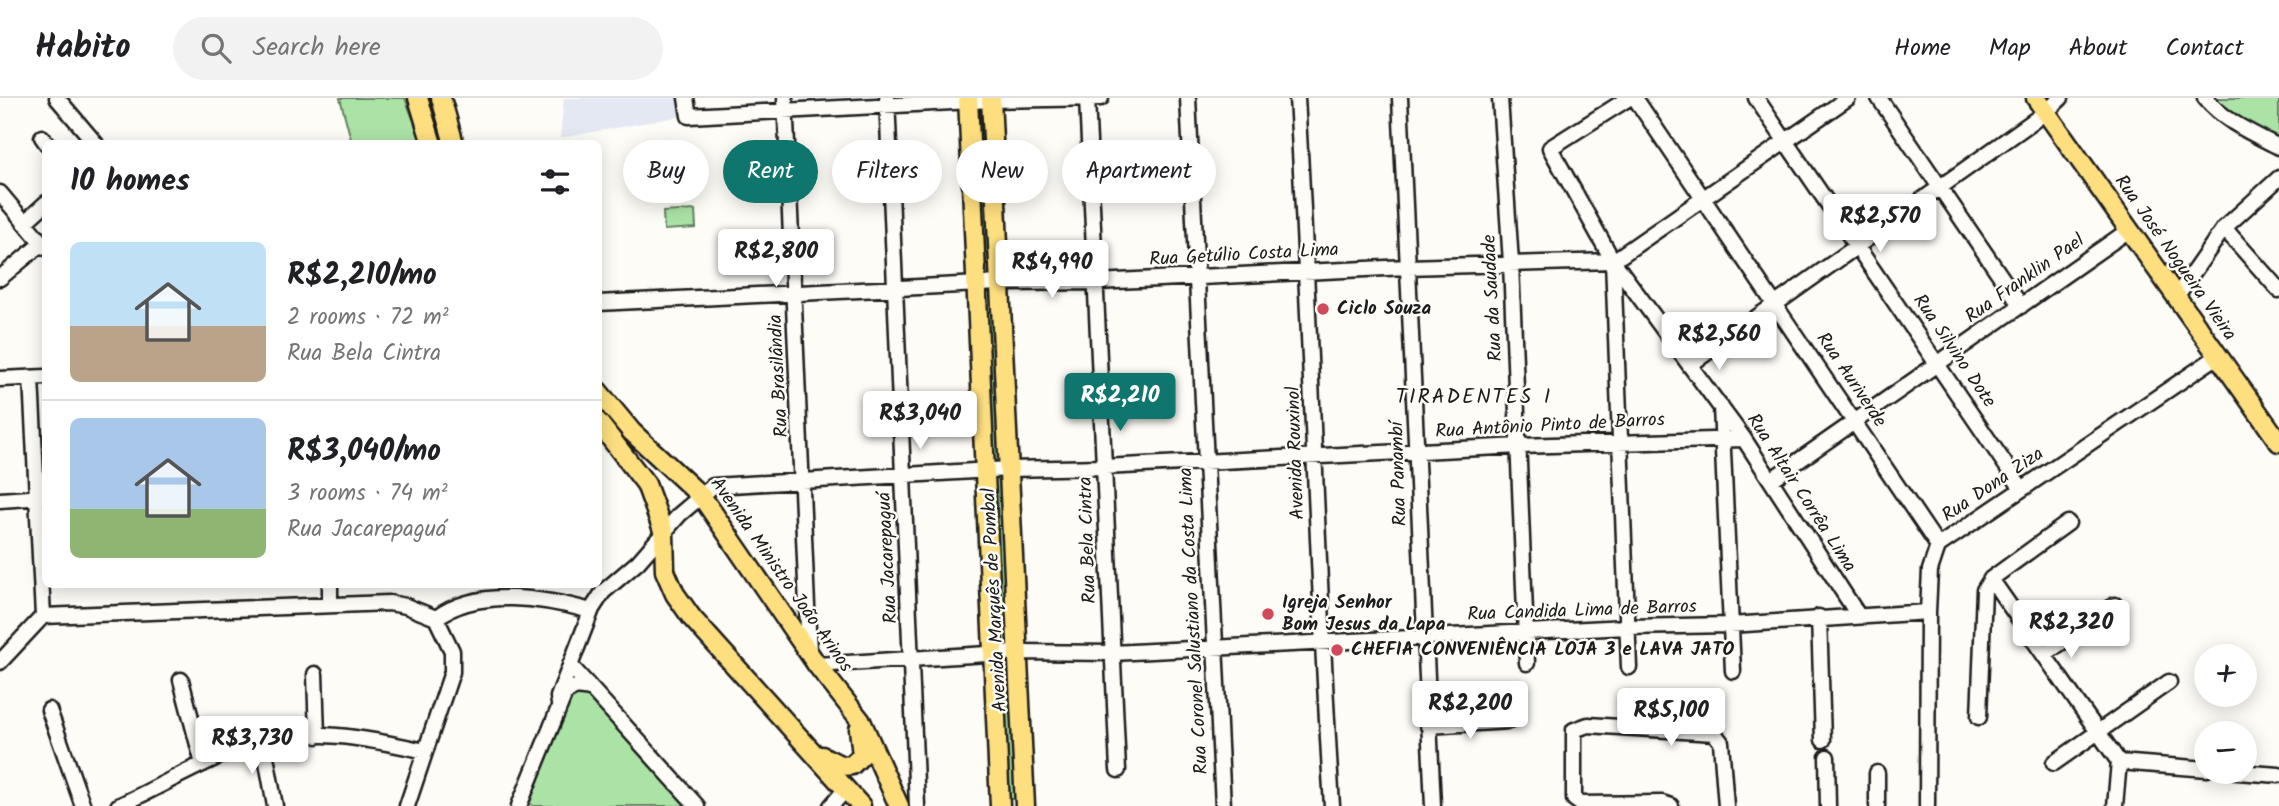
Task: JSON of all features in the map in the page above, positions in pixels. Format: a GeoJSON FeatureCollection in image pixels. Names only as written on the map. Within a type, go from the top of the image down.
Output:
{"type":"FeatureCollection","features":[{"type":"Feature","properties":{"kind":"main road"},"geometry":{"type":"LineString","coordinates":[[418,98],[431,140]]}},
{"type":"Feature","properties":{"kind":"main road"},"geometry":{"type":"LineString","coordinates":[[441,98],[453,140]]}},
{"type":"Feature","properties":{"kind":"main road","name":"Avenida Marquês de Pombal"},"geometry":{"type":"LineString","coordinates":[[968,99],[1000,806]]}},
{"type":"Feature","properties":{"kind":"main road","name":"Avenida Marquês de Pombal"},"geometry":{"type":"LineString","coordinates":[[991,99],[1025,806]]}},
{"type":"Feature","properties":{"kind":"main road","name":"Rua José Nogueira Vieira"},"geometry":{"type":"LineString","coordinates":[[2041,105],[2279,442]]}},
{"type":"Feature","properties":{"kind":"main road"},"geometry":{"type":"LineString","coordinates":[[969,121],[983,119],[992,122]]}},
{"type":"Feature","properties":{"kind":"main road"},"geometry":{"type":"LineString","coordinates":[[977,277],[1000,276]]}},
{"type":"Feature","properties":{"kind":"main road"},"geometry":{"type":"LineString","coordinates":[[978,307],[992,303],[1001,305]]}},
{"type":"Feature","properties":{"kind":"main road","name":"Avenida Ministro João Arinos"},"geometry":{"type":"LineString","coordinates":[[602,396],[651,451],[700,495],[867,732],[898,806]]}},
{"type":"Feature","properties":{"kind":"main road"},"geometry":{"type":"LineString","coordinates":[[602,425],[617,414]]}},
{"type":"Feature","properties":{"kind":"main road"},"geometry":{"type":"LineString","coordinates":[[602,429],[646,484],[664,533],[665,571],[675,594],[692,618],[862,806]]}},
{"type":"Feature","properties":{"kind":"main road"},"geometry":{"type":"LineString","coordinates":[[986,464],[994,461],[1009,463]]}},
{"type":"Feature","properties":{"kind":"main road"},"geometry":{"type":"LineString","coordinates":[[987,494],[1001,489],[1010,491]]}},
{"type":"Feature","properties":{"kind":"main road"},"geometry":{"type":"LineString","coordinates":[[994,647],[1004,643],[1018,646]]}},
{"type":"Feature","properties":{"kind":"main road"},"geometry":{"type":"LineString","coordinates":[[996,677],[1010,673],[1019,676]]}},
{"type":"Feature","properties":{"kind":"main road"},"geometry":{"type":"LineString","coordinates":[[844,698],[858,723],[862,755],[859,769],[846,789]]}},
{"type":"Feature","properties":{"kind":"main road"},"geometry":{"type":"LineString","coordinates":[[806,744],[842,766],[852,765],[862,755]]}},
{"type":"Feature","properties":{"kind":"street"},"geometry":{"type":"LineString","coordinates":[[57,98],[93,140]]}},
{"type":"Feature","properties":{"kind":"street"},"geometry":{"type":"LineString","coordinates":[[686,98],[689,116],[785,104],[1101,98]]}},
{"type":"Feature","properties":{"kind":"street","name":"Rua Bela Cintra"},"geometry":{"type":"LineString","coordinates":[[1087,98],[1118,770]]}},
{"type":"Feature","properties":{"kind":"street","name":"Rua Coronel Salustiano da Costa Lima"},"geometry":{"type":"LineString","coordinates":[[1188,98],[1223,806]]}},
{"type":"Feature","properties":{"kind":"street","name":"Avenida Rouxinol"},"geometry":{"type":"LineString","coordinates":[[1297,98],[1308,271],[1322,643],[1332,806]]}},
{"type":"Feature","properties":{"kind":"street","name":"Rua Panambí"},"geometry":{"type":"LineString","coordinates":[[1400,98],[1418,452],[1427,726],[1433,806]]}},
{"type":"Feature","properties":{"kind":"street","name":"Rua da Saudade"},"geometry":{"type":"LineString","coordinates":[[1500,98],[1520,446],[1527,663]]}},
{"type":"Feature","properties":{"kind":"street","name":"Rua Altair Corrêa Lima"},"geometry":{"type":"LineString","coordinates":[[1629,98],[1550,148],[1613,261],[1691,363],[1744,439],[1858,615]]}},
{"type":"Feature","properties":{"kind":"street","name":"Rua Auriverde"},"geometry":{"type":"LineString","coordinates":[[1635,98],[1938,546]]}},
{"type":"Feature","properties":{"kind":"street","name":"Rua Silvino Dote"},"geometry":{"type":"LineString","coordinates":[[1756,98],[1939,363],[2022,489]]}},
{"type":"Feature","properties":{"kind":"street"},"geometry":{"type":"LineString","coordinates":[[1629,667],[1613,261],[1787,143],[1848,98]]}},
{"type":"Feature","properties":{"kind":"street"},"geometry":{"type":"LineString","coordinates":[[1879,98],[2021,306]]}},
{"type":"Feature","properties":{"kind":"street"},"geometry":{"type":"LineString","coordinates":[[1691,363],[1941,189],[2041,105],[2061,98]]}},
{"type":"Feature","properties":{"kind":"street"},"geometry":{"type":"LineString","coordinates":[[2206,98],[2220,114],[2235,125],[2279,147]]}},
{"type":"Feature","properties":{"kind":"street","name":"Rua Jacarepaguá"},"geometry":{"type":"LineString","coordinates":[[887,101],[912,657],[916,806]]}},
{"type":"Feature","properties":{"kind":"street","name":"Rua Brasilândia"},"geometry":{"type":"LineString","coordinates":[[785,104],[813,658]]}},
{"type":"Feature","properties":{"kind":"street"},"geometry":{"type":"LineString","coordinates":[[2176,297],[2224,228],[2279,178]]}},
{"type":"Feature","properties":{"kind":"street"},"geometry":{"type":"LineString","coordinates":[[0,193],[42,245]]}},
{"type":"Feature","properties":{"kind":"street"},"geometry":{"type":"LineString","coordinates":[[24,223],[42,207]]}},
{"type":"Feature","properties":{"kind":"street"},"geometry":{"type":"LineString","coordinates":[[2224,228],[2279,290]]}},
{"type":"Feature","properties":{"kind":"street","name":"Rua Franklin Pael"},"geometry":{"type":"LineString","coordinates":[[1771,480],[2129,230]]}},
{"type":"Feature","properties":{"kind":"street"},"geometry":{"type":"LineString","coordinates":[[0,278],[42,247]]}},
{"type":"Feature","properties":{"kind":"street","name":"Rua Getúlio Costa Lima"},"geometry":{"type":"LineString","coordinates":[[1000,276],[1096,282],[1308,271],[1613,261]]}},
{"type":"Feature","properties":{"kind":"street"},"geometry":{"type":"LineString","coordinates":[[602,303],[895,288],[977,277]]}},
{"type":"Feature","properties":{"kind":"street","name":"Rua Dona Ziza"},"geometry":{"type":"LineString","coordinates":[[1927,806],[1928,612],[1930,570],[1938,546],[2218,356]]}},
{"type":"Feature","properties":{"kind":"street"},"geometry":{"type":"LineString","coordinates":[[0,379],[38,378],[42,556]]}},
{"type":"Feature","properties":{"kind":"street"},"geometry":{"type":"LineString","coordinates":[[1721,406],[1733,671]]}},
{"type":"Feature","properties":{"kind":"street","name":"Rua Antônio Pinto de Barros"},"geometry":{"type":"LineString","coordinates":[[1009,463],[1104,467],[1520,446],[1744,439]]}},
{"type":"Feature","properties":{"kind":"street"},"geometry":{"type":"LineString","coordinates":[[559,704],[558,697],[591,611],[603,592],[638,562],[700,495],[713,486],[904,474],[986,464]]}},
{"type":"Feature","properties":{"kind":"street"},"geometry":{"type":"LineString","coordinates":[[0,500],[41,497]]}},
{"type":"Feature","properties":{"kind":"street"},"geometry":{"type":"LineString","coordinates":[[1979,717],[1984,590],[1991,579],[2068,523]]}},
{"type":"Feature","properties":{"kind":"street"},"geometry":{"type":"LineString","coordinates":[[1991,579],[2101,732],[2119,762],[2115,806]]}},
{"type":"Feature","properties":{"kind":"street"},"geometry":{"type":"LineString","coordinates":[[0,662],[43,616],[43,588]]}},
{"type":"Feature","properties":{"kind":"street"},"geometry":{"type":"LineString","coordinates":[[330,588],[330,604]]}},
{"type":"Feature","properties":{"kind":"street"},"geometry":{"type":"LineString","coordinates":[[436,618],[447,610],[496,600],[536,599],[591,611]]}},
{"type":"Feature","properties":{"kind":"street"},"geometry":{"type":"LineString","coordinates":[[43,616],[389,603],[406,606],[436,618],[449,643],[452,672],[407,806]]}},
{"type":"Feature","properties":{"kind":"street"},"geometry":{"type":"LineString","coordinates":[[2045,654],[2115,605]]}},
{"type":"Feature","properties":{"kind":"street","name":"Rua Candida Lima de Barros"},"geometry":{"type":"LineString","coordinates":[[1018,646],[1112,653],[1627,626],[1730,625],[1819,617],[1928,612]]}},
{"type":"Feature","properties":{"kind":"street"},"geometry":{"type":"LineString","coordinates":[[1819,617],[1823,740]]}},
{"type":"Feature","properties":{"kind":"street"},"geometry":{"type":"LineString","coordinates":[[813,658],[912,657],[994,647]]}},
{"type":"Feature","properties":{"kind":"street"},"geometry":{"type":"LineString","coordinates":[[570,665],[697,806]]}},
{"type":"Feature","properties":{"kind":"street"},"geometry":{"type":"LineString","coordinates":[[315,674],[317,736]]}},
{"type":"Feature","properties":{"kind":"street"},"geometry":{"type":"LineString","coordinates":[[181,680],[203,764]]}},
{"type":"Feature","properties":{"kind":"street"},"geometry":{"type":"LineString","coordinates":[[2054,763],[2169,682]]}},
{"type":"Feature","properties":{"kind":"street"},"geometry":{"type":"LineString","coordinates":[[521,805],[559,704],[572,688],[591,689]]}},
{"type":"Feature","properties":{"kind":"street"},"geometry":{"type":"LineString","coordinates":[[49,710],[83,806]]}},
{"type":"Feature","properties":{"kind":"street"},"geometry":{"type":"LineString","coordinates":[[1427,726],[1509,720]]}},
{"type":"Feature","properties":{"kind":"street"},"geometry":{"type":"LineString","coordinates":[[1671,806],[1662,803],[1581,804],[1574,799],[1574,730],[1588,725],[1714,733],[1721,742],[1726,806]]}},
{"type":"Feature","properties":{"kind":"street"},"geometry":{"type":"LineString","coordinates":[[118,806],[144,801],[203,764],[262,740],[317,736],[369,740],[425,751]]}},
{"type":"Feature","properties":{"kind":"street"},"geometry":{"type":"LineString","coordinates":[[262,740],[275,806]]}},
{"type":"Feature","properties":{"kind":"street"},"geometry":{"type":"LineString","coordinates":[[1827,757],[1828,806]]}},
{"type":"Feature","properties":{"kind":"street"},"geometry":{"type":"LineString","coordinates":[[2119,762],[2194,768]]}},
{"type":"Feature","properties":{"kind":"street"},"geometry":{"type":"LineString","coordinates":[[1877,773],[1877,806]]}},
{"type":"Feature","properties":{"kind":"street"},"geometry":{"type":"LineString","coordinates":[[2257,773],[2279,775]]}},
{"type":"Feature","properties":{"kind":"street"},"geometry":{"type":"LineString","coordinates":[[831,806],[846,789]]}},
{"type":"Feature","properties":{"kind":"shaded area"},"geometry":{"type":"Polygon","coordinates":[[[564,98],[685,98],[687,115],[560,138],[564,98]]]}},
{"type":"Feature","properties":{"kind":"green space"},"geometry":{"type":"Polygon","coordinates":[[[340,98],[405,98],[421,140],[351,140],[340,98]]]}},
{"type":"Feature","properties":{"kind":"green space"},"geometry":{"type":"Polygon","coordinates":[[[2215,98],[2279,98],[2279,138],[2239,119],[2215,98]]]}},
{"type":"Feature","properties":{"kind":"green space"},"geometry":{"type":"Polygon","coordinates":[[[982,122],[988,125],[989,140],[978,140],[977,125],[982,122]]]}},
{"type":"Feature","properties":{"kind":"green space"},"geometry":{"type":"Polygon","coordinates":[[[981,203],[992,203],[1019,799],[1008,799],[981,203]]]}},
{"type":"Feature","properties":{"kind":"green space"},"geometry":{"type":"Polygon","coordinates":[[[695,210],[696,228],[664,230],[663,212],[695,210]]]}},
{"type":"Feature","properties":{"kind":"green space"},"geometry":{"type":"Polygon","coordinates":[[[584,692],[686,806],[533,806],[530,803],[569,698],[574,693],[584,692]]]}},
{"type":"Feature","properties":{"kind":"place","name":"Ciclo Souza"},"geometry":{"type":"Point","coordinates":[1323,309]}},
{"type":"Feature","properties":{"kind":"place","name":"Igreja Senhor Bom Jesus da Lapa"},"geometry":{"type":"Point","coordinates":[1268,614]}},
{"type":"Feature","properties":{"kind":"place","name":"CHEFIA CONVENIÊNCIA LOJA 3 e LAVA JATO"},"geometry":{"type":"Point","coordinates":[1337,650]}},
{"type":"Feature","properties":{"kind":"district","name":"TIRADENTES I"},"geometry":{"type":"Point","coordinates":[1474,397]}}]}
